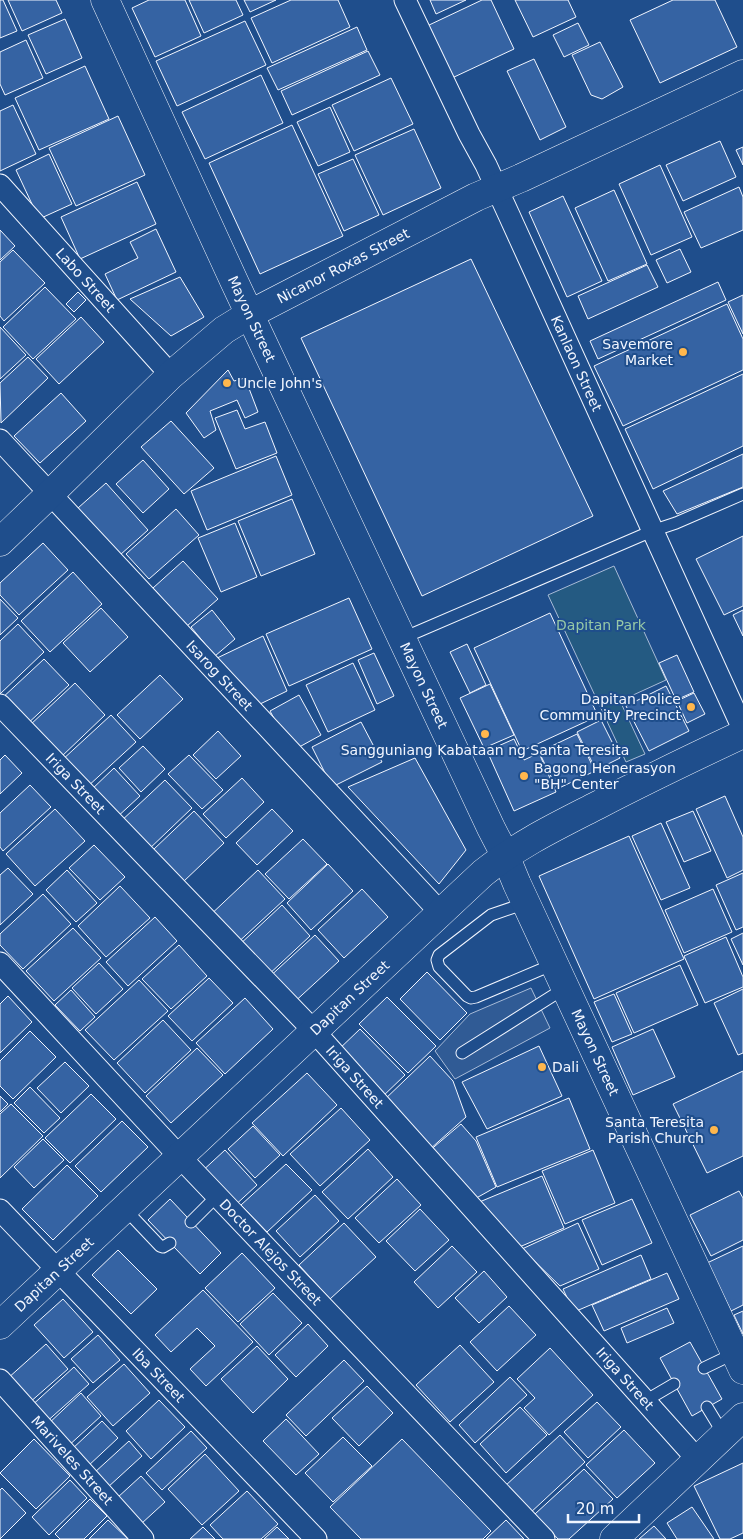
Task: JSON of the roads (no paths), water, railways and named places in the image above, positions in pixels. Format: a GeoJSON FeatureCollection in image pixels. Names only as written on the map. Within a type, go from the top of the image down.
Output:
{"type":"FeatureCollection","features":[{"type":"Feature","properties":{"kind":"street","name":"Mayon Street"},"geometry":{"type":"LineString","coordinates":[[104,0],[491,828],[506,855],[526,903],[739,1362]]}},
{"type":"Feature","properties":{"kind":"street","name":"Kanlaon Street"},"geometry":{"type":"LineString","coordinates":[[405,0],[468,134],[486,165],[743,729]]}},
{"type":"Feature","properties":{"kind":"street","name":"Nicanor Roxas Street"},"geometry":{"type":"LineString","coordinates":[[0,542],[172,375],[224,330],[250,314],[476,197],[497,189],[743,74]]}},
{"type":"Feature","properties":{"kind":"street","name":"Labo Street"},"geometry":{"type":"LineString","coordinates":[[0,185],[172,375]]}},
{"type":"Feature","properties":{"kind":"street","name":"Isarog Street"},"geometry":{"type":"LineString","coordinates":[[0,440],[440,912]]}},
{"type":"Feature","properties":{"kind":"street","name":"Iriga Street"},"geometry":{"type":"LineString","coordinates":[[0,705],[314,1030],[698,1460]]}},
{"type":"Feature","properties":{"kind":"street","name":"Dapitan Street"},"geometry":{"type":"LineString","coordinates":[[0,1325],[483,873],[531,839],[743,734]]}},
{"type":"Feature","properties":{"kind":"street","name":"Doctor Alejos Street"},"geometry":{"type":"LineString","coordinates":[[0,963],[179,1156],[544,1539]]}},
{"type":"Feature","properties":{"kind":"street","name":"Iba Street"},"geometry":{"type":"LineString","coordinates":[[0,1210],[316,1539]]}},
{"type":"Feature","properties":{"kind":"street","name":"Mariveles Street"},"geometry":{"type":"LineString","coordinates":[[0,1380],[143,1539]]}},
{"type":"Feature","properties":{"kind":"street"},"geometry":{"type":"LineString","coordinates":[[614,1539],[734,1426]]}},
{"type":"Feature","properties":{"kind":"lane"},"geometry":{"type":"LineString","coordinates":[[403,638],[743,494]]}},
{"type":"Feature","properties":{"kind":"lane"},"geometry":{"type":"LineString","coordinates":[[526,903],[491,915],[439,955],[437,960],[439,967],[471,998],[560,976]]}},
{"type":"Feature","properties":{"kind":"lane"},"geometry":{"type":"LineString","coordinates":[[462,1053],[560,976]]}},
{"type":"Feature","properties":{"kind":"lane"},"geometry":{"type":"LineString","coordinates":[[192,1222],[217,1196]]}},
{"type":"Feature","properties":{"kind":"lane"},"geometry":{"type":"LineString","coordinates":[[124,1208],[160,1246],[163,1247],[170,1243]]}},
{"type":"Feature","properties":{"kind":"lane"},"geometry":{"type":"LineString","coordinates":[[704,1368],[739,1362]]}},
{"type":"Feature","properties":{"kind":"lane"},"geometry":{"type":"LineString","coordinates":[[645,1401],[674,1384]]}},
{"type":"Feature","properties":{"kind":"lane"},"geometry":{"type":"LineString","coordinates":[[708,1406],[734,1426]]}},
{"type":"Feature","properties":{"kind":"place","name":"Savemore Market"},"geometry":{"type":"Point","coordinates":[683,352]}},
{"type":"Feature","properties":{"kind":"place","name":"Uncle John's"},"geometry":{"type":"Point","coordinates":[227,383]}},
{"type":"Feature","properties":{"kind":"place","name":"Dapitan Police Community Precinct"},"geometry":{"type":"Point","coordinates":[691,707]}},
{"type":"Feature","properties":{"kind":"place","name":"Sangguniang Kabataan ng Santa Teresita"},"geometry":{"type":"Point","coordinates":[485,734]}},
{"type":"Feature","properties":{"kind":"place","name":"Bagong Henerasyon \"BH\" Center"},"geometry":{"type":"Point","coordinates":[524,776]}},
{"type":"Feature","properties":{"kind":"place","name":"Dali"},"geometry":{"type":"Point","coordinates":[542,1067]}},
{"type":"Feature","properties":{"kind":"place","name":"Santa Teresita Parish Church"},"geometry":{"type":"Point","coordinates":[714,1130]}},
{"type":"Feature","properties":{"kind":"park label","name":"Dapitan Park"},"geometry":{"type":"Point","coordinates":[601,625]}}]}
